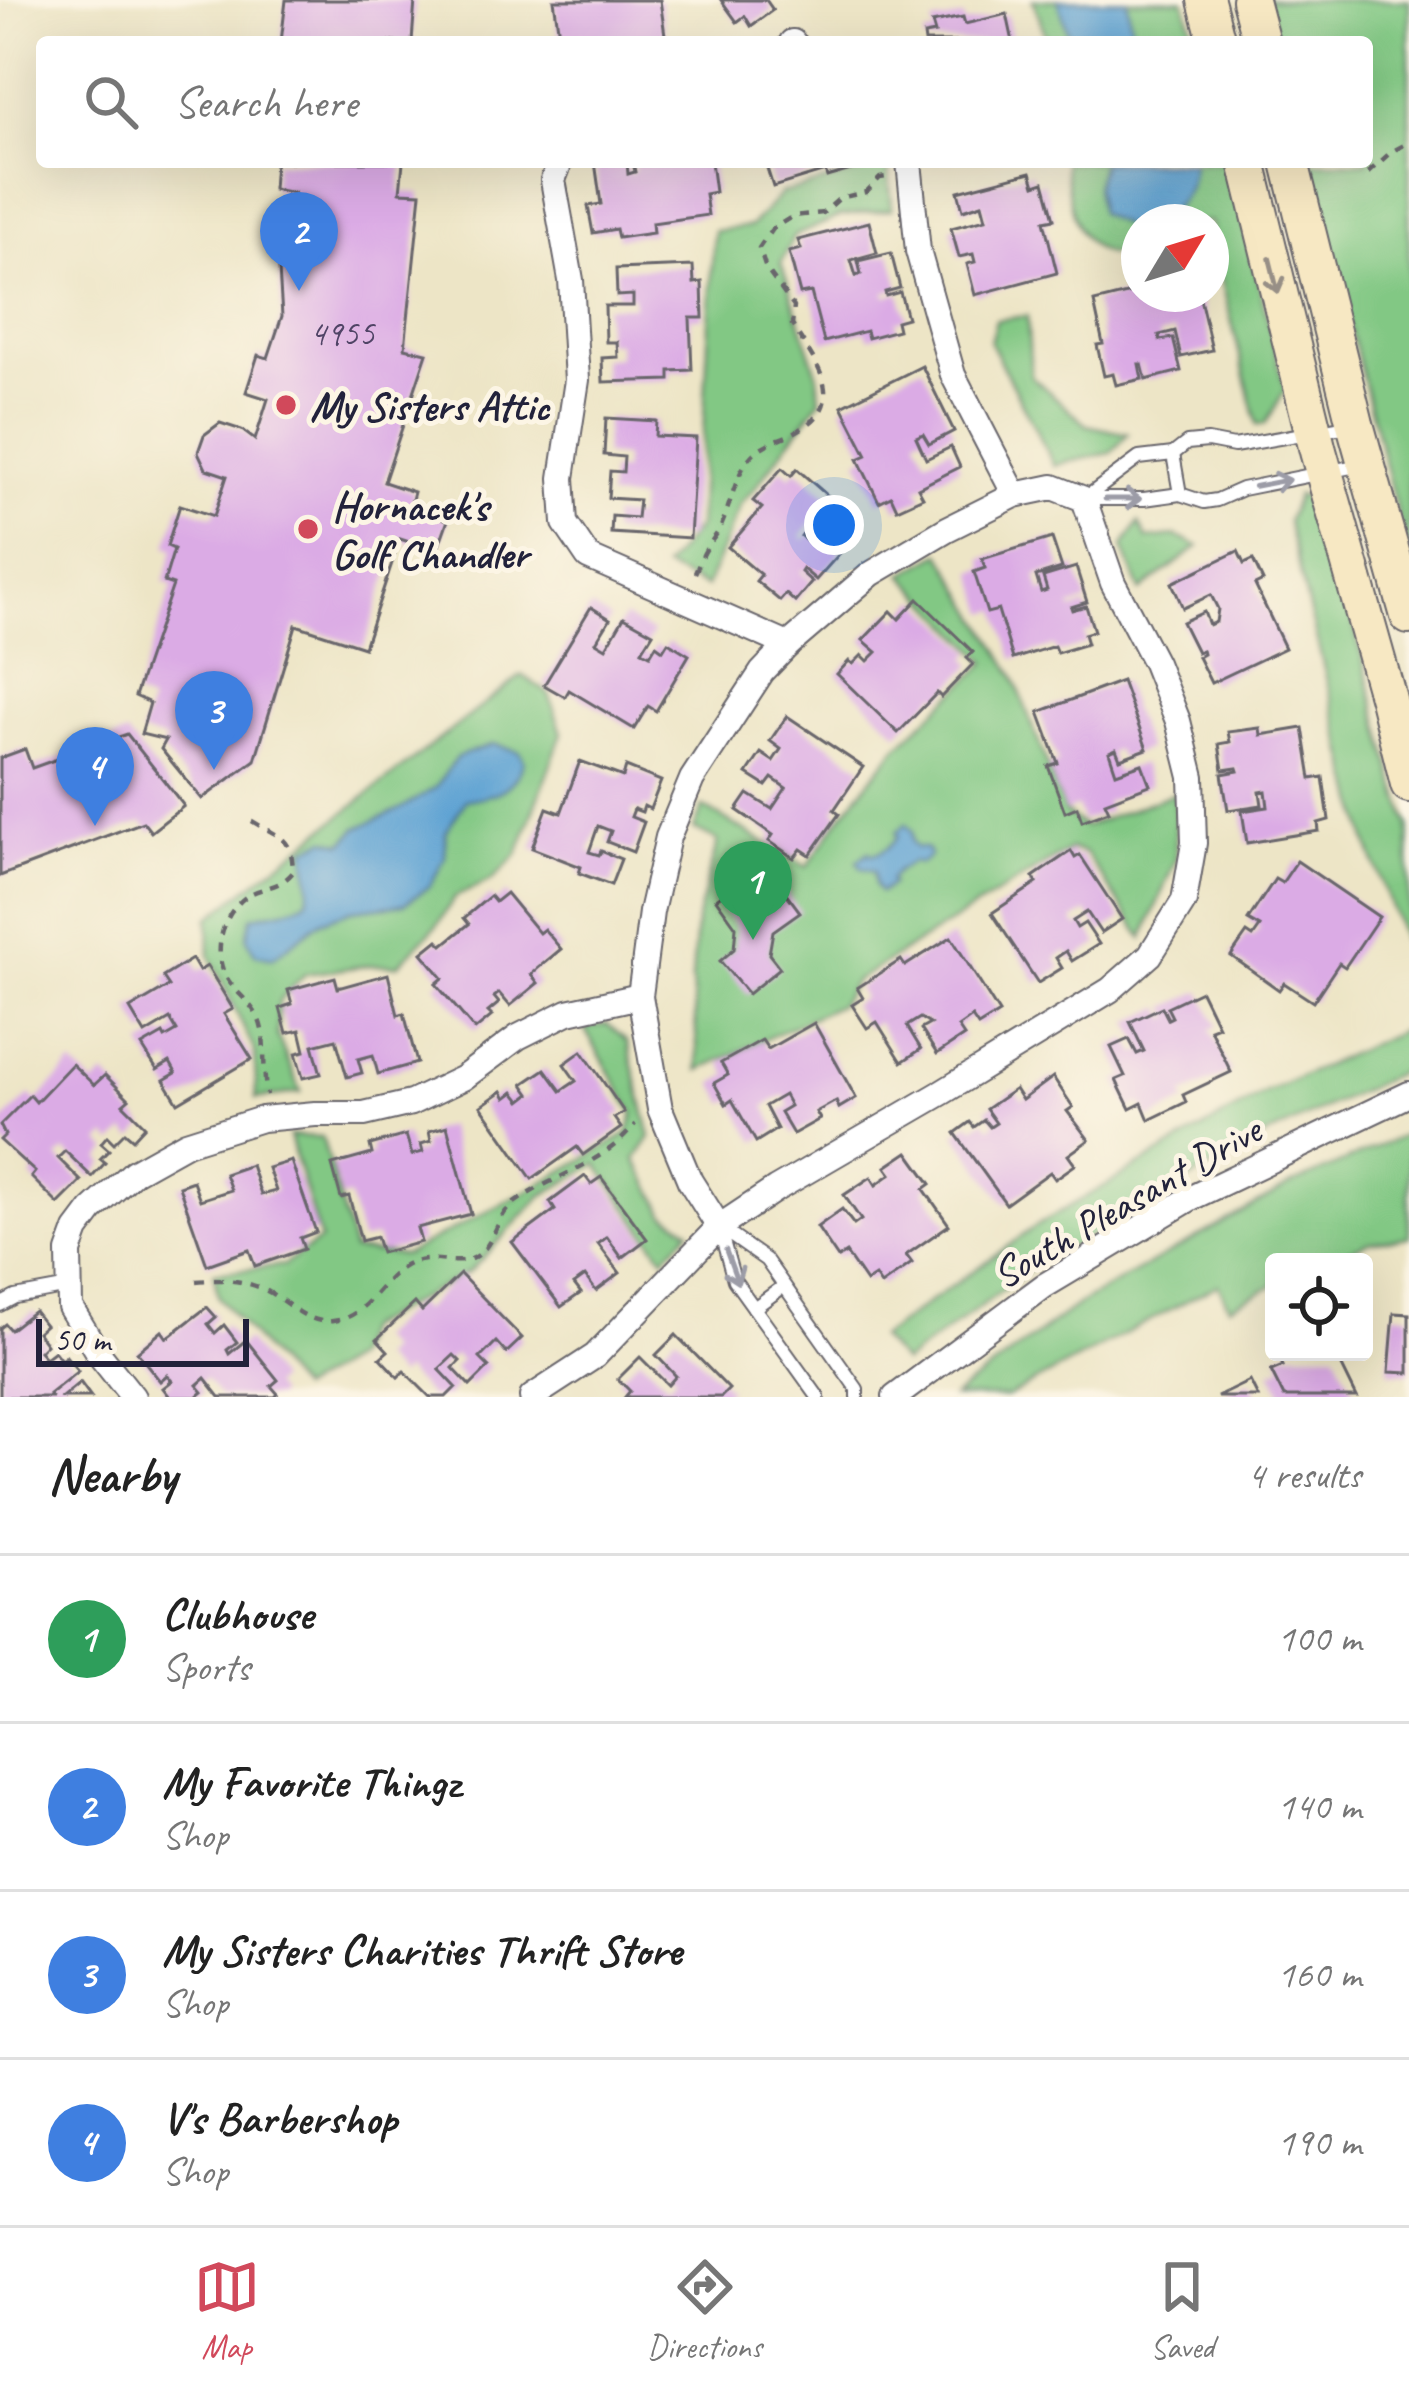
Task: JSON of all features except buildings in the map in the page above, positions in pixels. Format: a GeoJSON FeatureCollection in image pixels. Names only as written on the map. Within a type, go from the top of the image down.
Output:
{"type":"FeatureCollection","features":[{"type":"Feature","properties":{"kind":"street"},"geometry":{"type":"LineString","coordinates":[[1205,0],[1215,36]]}},
{"type":"Feature","properties":{"kind":"street"},"geometry":{"type":"LineString","coordinates":[[1250,0],[1259,36]]}},
{"type":"Feature","properties":{"kind":"street"},"geometry":{"type":"LineString","coordinates":[[558,168],[553,180],[571,280],[577,380],[562,478],[566,523],[588,557],[788,645]]}},
{"type":"Feature","properties":{"kind":"street"},"geometry":{"type":"LineString","coordinates":[[910,168],[918,251],[953,375],[1016,495]]}},
{"type":"Feature","properties":{"kind":"street"},"geometry":{"type":"LineString","coordinates":[[1247,168],[1409,784]]}},
{"type":"Feature","properties":{"kind":"street"},"geometry":{"type":"LineString","coordinates":[[1291,168],[1409,616]]}},
{"type":"Feature","properties":{"kind":"street"},"geometry":{"type":"LineString","coordinates":[[532,1397],[595,1356],[719,1227],[1110,990],[1150,955],[1184,901],[1194,843],[1192,777],[1178,721],[1155,664],[1113,584],[1084,499],[1054,488],[1016,495],[871,574],[762,672],[692,779],[668,837],[651,912],[640,996],[660,1109],[690,1181],[719,1227]]}},
{"type":"Feature","properties":{"kind":"street"},"geometry":{"type":"LineString","coordinates":[[133,1397],[70,1307],[69,1252],[92,1210],[134,1172],[186,1142],[272,1118],[364,1114],[411,1103],[463,1078],[518,1037],[568,1012],[640,996]]}},
{"type":"Feature","properties":{"kind":"street","name":"South Pleasant Drive"},"geometry":{"type":"LineString","coordinates":[[895,1397],[1044,1286],[1191,1198],[1409,1094]]}},
{"type":"Feature","properties":{"kind":"lane"},"geometry":{"type":"LineString","coordinates":[[1084,499],[1139,458],[1173,454],[1187,443],[1234,446],[1355,424]]}},
{"type":"Feature","properties":{"kind":"lane"},"geometry":{"type":"LineString","coordinates":[[1173,454],[1180,494]]}},
{"type":"Feature","properties":{"kind":"lane"},"geometry":{"type":"LineString","coordinates":[[1084,499],[1180,494],[1204,502],[1242,489],[1366,464]]}},
{"type":"Feature","properties":{"kind":"lane"},"geometry":{"type":"LineString","coordinates":[[719,1227],[766,1260],[857,1389],[857,1397]]}},
{"type":"Feature","properties":{"kind":"lane"},"geometry":{"type":"LineString","coordinates":[[719,1227],[734,1280],[818,1397]]}},
{"type":"Feature","properties":{"kind":"lane"},"geometry":{"type":"LineString","coordinates":[[754,1308],[784,1286]]}},
{"type":"Feature","properties":{"kind":"lane"},"geometry":{"type":"LineString","coordinates":[[0,1305],[14,1297],[70,1287]]}},
{"type":"Feature","properties":{"kind":"path"},"geometry":{"type":"LineString","coordinates":[[1367,168],[1368,173],[1391,152],[1409,146]]}},
{"type":"Feature","properties":{"kind":"path"},"geometry":{"type":"LineString","coordinates":[[687,602],[692,580],[721,530],[748,458],[816,418],[825,402],[824,380],[816,360],[792,325],[794,307],[766,268],[759,248],[772,229],[793,216],[823,213],[840,198],[866,192],[880,178],[907,168]]}},
{"type":"Feature","properties":{"kind":"path"},"geometry":{"type":"LineString","coordinates":[[252,821],[285,840],[292,849],[293,872],[283,884],[261,888],[239,901],[224,924],[220,947],[224,974],[261,1023],[262,1073],[272,1118]]}},
{"type":"Feature","properties":{"kind":"path"},"geometry":{"type":"LineString","coordinates":[[196,1281],[227,1279],[248,1284],[314,1319],[332,1322],[352,1315],[405,1266],[421,1260],[468,1260],[486,1249],[508,1206],[600,1154],[639,1120],[660,1109]]}},
{"type":"Feature","properties":{"kind":"green space"},"geometry":{"type":"Polygon","coordinates":[[[1033,0],[1184,0],[1195,36],[1046,36],[1033,0]]]}},
{"type":"Feature","properties":{"kind":"green space"},"geometry":{"type":"Polygon","coordinates":[[[1262,0],[1409,0],[1409,559],[1309,168],[1373,168],[1373,36],[1272,36],[1262,0]]]}},
{"type":"Feature","properties":{"kind":"green space"},"geometry":{"type":"Polygon","coordinates":[[[888,168],[892,209],[841,216],[794,236],[781,263],[818,376],[820,400],[741,503],[706,587],[664,568],[698,527],[714,231],[751,226],[782,193],[888,168]]]}},
{"type":"Feature","properties":{"kind":"green space"},"geometry":{"type":"Polygon","coordinates":[[[1065,168],[1230,168],[1285,390],[1265,424],[1257,425],[1229,311],[1229,204],[1121,204],[1120,254],[1096,249],[1074,216],[1065,168]]]}},
{"type":"Feature","properties":{"kind":"green space"},"geometry":{"type":"Polygon","coordinates":[[[1027,316],[1031,376],[1087,425],[1128,434],[1111,453],[1054,465],[990,342],[996,320],[1027,316]]]}},
{"type":"Feature","properties":{"kind":"green space"},"geometry":{"type":"Polygon","coordinates":[[[1297,495],[1322,504],[1409,825],[1409,957],[1367,841],[1287,521],[1297,495]]]}},
{"type":"Feature","properties":{"kind":"green space"},"geometry":{"type":"Polygon","coordinates":[[[1139,523],[1147,539],[1176,536],[1199,546],[1140,591],[1123,547],[1139,523]]]}},
{"type":"Feature","properties":{"kind":"green space"},"geometry":{"type":"Polygon","coordinates":[[[941,553],[1013,674],[1065,812],[1084,827],[1175,793],[1176,858],[1143,938],[1085,853],[1070,849],[854,982],[840,1004],[699,1070],[692,980],[696,922],[718,841],[694,829],[703,807],[807,867],[897,747],[987,662],[903,574],[941,553]]]}},
{"type":"Feature","properties":{"kind":"green space"},"geometry":{"type":"Polygon","coordinates":[[[522,675],[549,694],[562,733],[518,854],[493,879],[455,897],[438,924],[398,965],[305,974],[279,1001],[277,1035],[301,1092],[256,1099],[255,1052],[210,956],[209,918],[522,675]]]}},
{"type":"Feature","properties":{"kind":"green space"},"geometry":{"type":"Polygon","coordinates":[[[607,1024],[627,1041],[651,1137],[636,1159],[665,1213],[690,1230],[664,1258],[597,1164],[542,1196],[470,1271],[363,1329],[352,1359],[299,1390],[218,1297],[214,1273],[284,1265],[320,1240],[289,1136],[322,1137],[353,1250],[404,1255],[628,1134],[634,1113],[584,1028],[607,1024]]]}},
{"type":"Feature","properties":{"kind":"green space"},"geometry":{"type":"Polygon","coordinates":[[[1409,1027],[1409,1068],[1266,1136],[1029,1271],[903,1363],[879,1338],[1036,1226],[1264,1093],[1409,1027]]]}},
{"type":"Feature","properties":{"kind":"green space"},"geometry":{"type":"Polygon","coordinates":[[[1409,1133],[1409,1237],[1368,1242],[1344,1253],[1265,1253],[1265,1289],[1229,1306],[1218,1284],[1007,1397],[953,1397],[1079,1304],[1289,1186],[1409,1133]]]}},
{"type":"Feature","properties":{"kind":"water"},"geometry":{"type":"Polygon","coordinates":[[[1058,0],[1127,0],[1134,36],[1069,36],[1058,0]]]}},
{"type":"Feature","properties":{"kind":"water"},"geometry":{"type":"Polygon","coordinates":[[[1100,168],[1192,168],[1189,184],[1176,204],[1121,204],[1121,224],[1099,213],[1095,186],[1100,168]]]}},
{"type":"Feature","properties":{"kind":"water"},"geometry":{"type":"Polygon","coordinates":[[[493,744],[520,752],[524,761],[520,771],[502,790],[466,800],[446,832],[445,858],[430,886],[404,904],[352,910],[321,921],[273,958],[255,954],[247,938],[252,917],[308,899],[306,849],[326,839],[344,843],[356,829],[435,788],[457,757],[493,744]]]}},
{"type":"Feature","properties":{"kind":"water"},"geometry":{"type":"Polygon","coordinates":[[[906,824],[912,842],[930,856],[897,871],[892,884],[880,893],[874,871],[857,861],[887,848],[906,824]]]}},
{"type":"Feature","properties":{"kind":"place","name":"My Favorite Thingz"},"geometry":{"type":"Point","coordinates":[299,291]}},
{"type":"Feature","properties":{"kind":"place","name":"My Sisters Attic"},"geometry":{"type":"Point","coordinates":[286,405]}},
{"type":"Feature","properties":{"kind":"place","name":"Hornacek's Golf Chandler"},"geometry":{"type":"Point","coordinates":[308,529]}},
{"type":"Feature","properties":{"kind":"place","name":"My Sisters Charities Thrift Store"},"geometry":{"type":"Point","coordinates":[214,770]}},
{"type":"Feature","properties":{"kind":"place","name":"V's Barbershop"},"geometry":{"type":"Point","coordinates":[95,826]}},
{"type":"Feature","properties":{"kind":"place","name":"Clubhouse"},"geometry":{"type":"Point","coordinates":[753,940]}}]}
